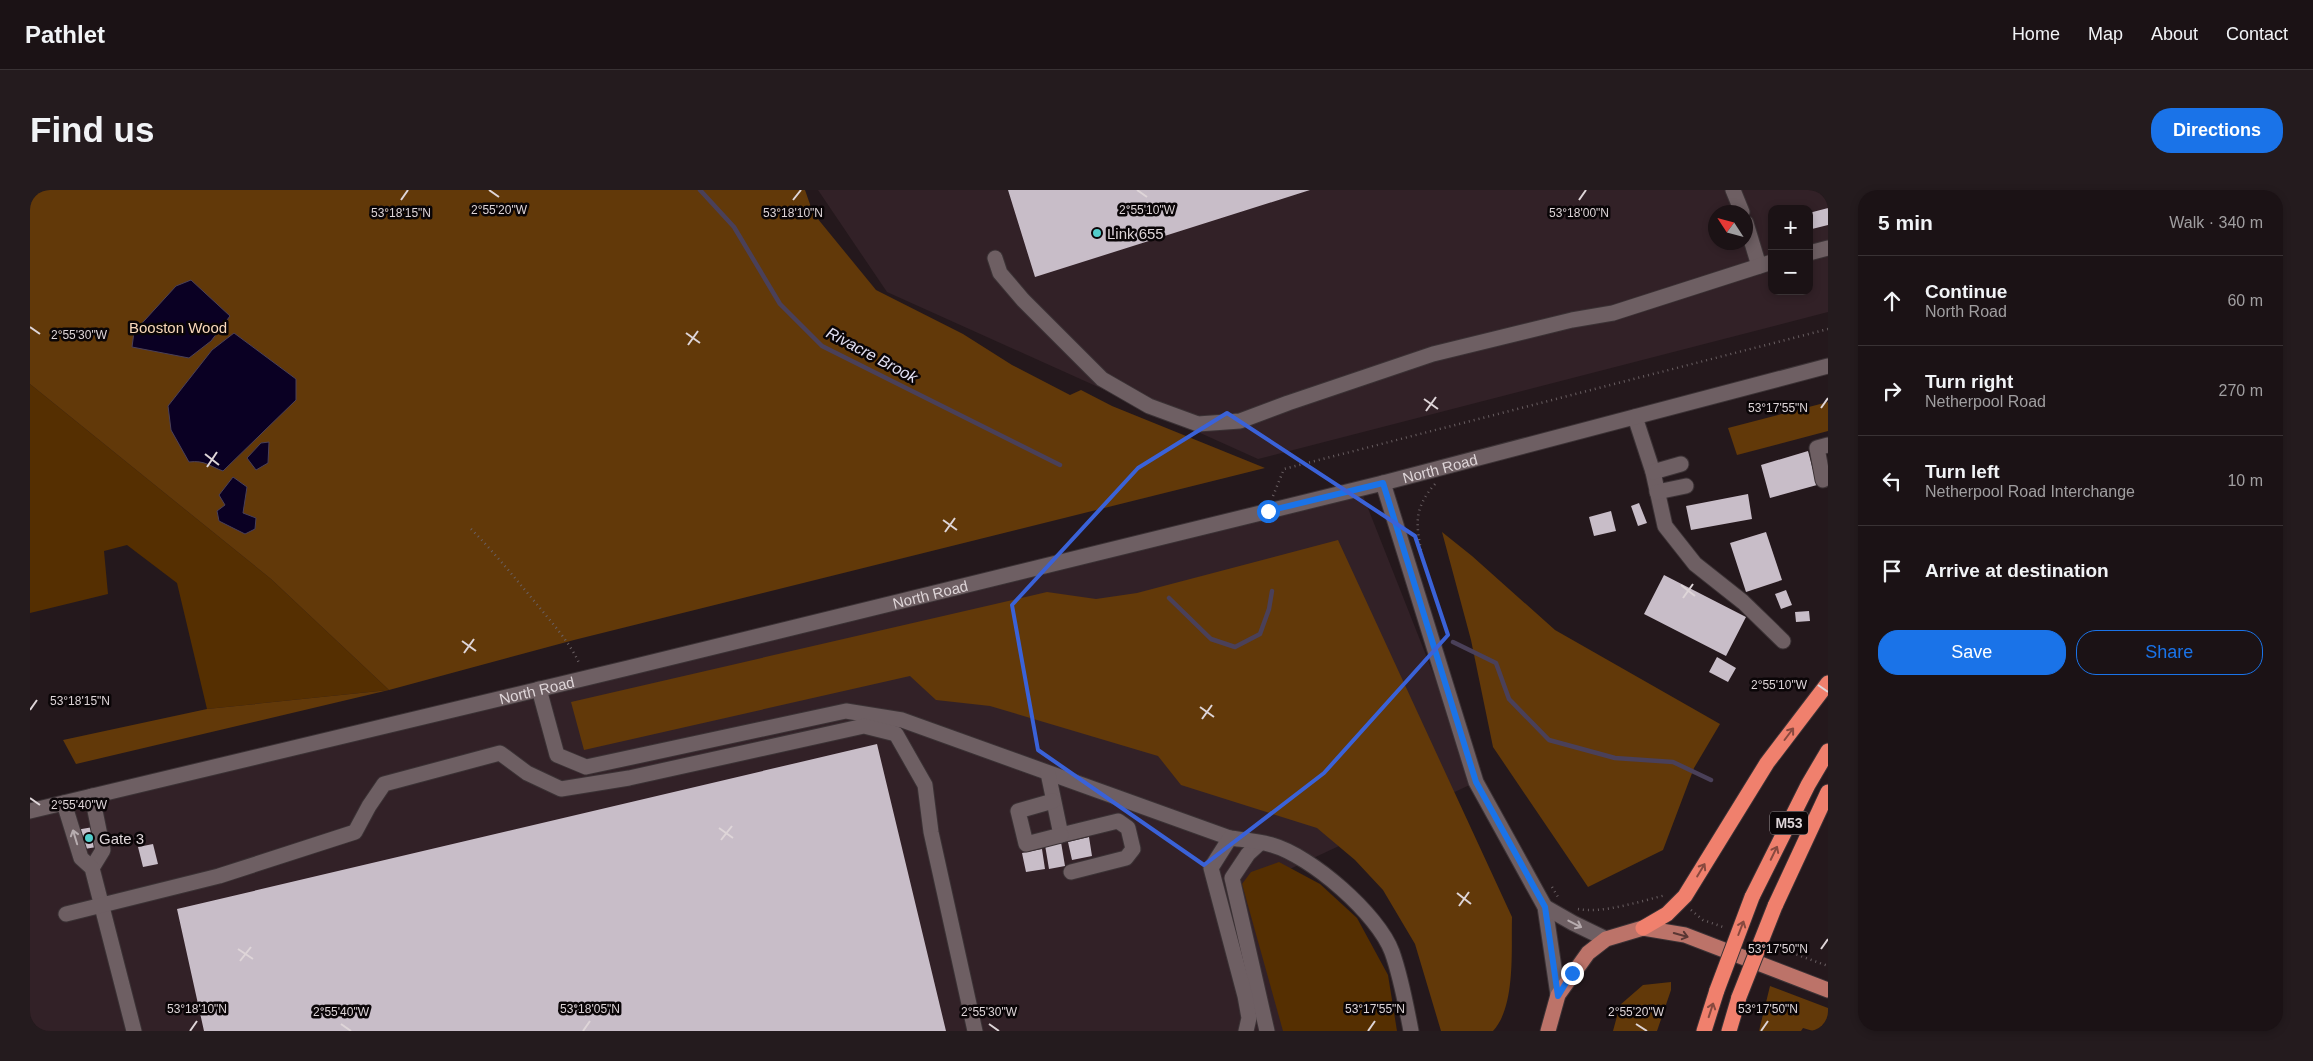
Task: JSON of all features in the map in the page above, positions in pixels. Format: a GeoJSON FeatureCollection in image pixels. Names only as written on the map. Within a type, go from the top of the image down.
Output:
{"type":"FeatureCollection","features":[{"type":"Feature","properties":{"kind":"highway"},"geometry":{"type":"LineString","coordinates":[[1643,928],[1667,914],[1681,901],[1767,763],[1828,683]]}},
{"type":"Feature","properties":{"kind":"highway","name":"M53"},"geometry":{"type":"LineString","coordinates":[[1704,1031],[1717,990],[1752,897],[1808,785],[1828,751]]}},
{"type":"Feature","properties":{"kind":"highway","name":"M53"},"geometry":{"type":"LineString","coordinates":[[1729,1031],[1739,997],[1775,906],[1828,792]]}},
{"type":"Feature","properties":{"kind":"main road"},"geometry":{"type":"LineString","coordinates":[[1548,1031],[1558,996],[1588,953],[1606,939],[1643,928],[1685,935],[1828,990]]}},
{"type":"Feature","properties":{"kind":"street"},"geometry":{"type":"LineString","coordinates":[[1733,190],[1739,205]]}},
{"type":"Feature","properties":{"kind":"street"},"geometry":{"type":"LineString","coordinates":[[994,258],[1000,273],[1023,300],[1102,379],[1149,406],[1198,424],[1240,422],[1288,403],[1433,354],[1572,320],[1613,312],[1765,264],[1753,239]]}},
{"type":"Feature","properties":{"kind":"street"},"geometry":{"type":"LineString","coordinates":[[1813,252],[1828,248]]}},
{"type":"Feature","properties":{"kind":"street","name":"North Road"},"geometry":{"type":"LineString","coordinates":[[30,811],[585,678],[1383,483],[1828,366]]}},
{"type":"Feature","properties":{"kind":"street"},"geometry":{"type":"LineString","coordinates":[[1635,417],[1653,472],[1665,526],[1695,564],[1743,602],[1783,641]]}},
{"type":"Feature","properties":{"kind":"street"},"geometry":{"type":"LineString","coordinates":[[1823,480],[1817,448],[1828,445]]}},
{"type":"Feature","properties":{"kind":"street"},"geometry":{"type":"LineString","coordinates":[[1653,472],[1681,464]]}},
{"type":"Feature","properties":{"kind":"street"},"geometry":{"type":"LineString","coordinates":[[1383,483],[1476,782],[1545,907],[1558,996]]}},
{"type":"Feature","properties":{"kind":"street"},"geometry":{"type":"LineString","coordinates":[[1658,492],[1686,486]]}},
{"type":"Feature","properties":{"kind":"street"},"geometry":{"type":"LineString","coordinates":[[539,689],[557,755],[586,767],[846,711],[902,720],[1230,838],[1272,844],[1303,858],[1342,889],[1360,906],[1378,928],[1392,951],[1411,1031]]}},
{"type":"Feature","properties":{"kind":"street"},"geometry":{"type":"LineString","coordinates":[[66,914],[219,876],[355,832],[368,806],[384,784],[500,753],[527,773],[561,789],[628,778],[864,726],[896,734],[925,785],[931,832],[975,1031]]}},
{"type":"Feature","properties":{"kind":"street"},"geometry":{"type":"LineString","coordinates":[[1048,773],[1061,835]]}},
{"type":"Feature","properties":{"kind":"street"},"geometry":{"type":"LineString","coordinates":[[92,796],[103,850],[92,868]]}},
{"type":"Feature","properties":{"kind":"street"},"geometry":{"type":"LineString","coordinates":[[1053,801],[1018,811],[1026,844],[1118,821],[1128,828],[1133,849],[1126,858],[1071,872]]}},
{"type":"Feature","properties":{"kind":"street"},"geometry":{"type":"LineString","coordinates":[[64,803],[81,858],[92,868],[134,1031]]}},
{"type":"Feature","properties":{"kind":"street"},"geometry":{"type":"LineString","coordinates":[[1230,838],[1211,868],[1245,996],[1249,1018],[1246,1031]]}},
{"type":"Feature","properties":{"kind":"street"},"geometry":{"type":"LineString","coordinates":[[1260,843],[1248,854],[1232,878],[1267,1031]]}},
{"type":"Feature","properties":{"kind":"street"},"geometry":{"type":"LineString","coordinates":[[1545,907],[1606,939]]}},
{"type":"Feature","properties":{"kind":"path"},"geometry":{"type":"LineString","coordinates":[[1268,511],[1284,469],[1828,329]]}},
{"type":"Feature","properties":{"kind":"path"},"geometry":{"type":"LineString","coordinates":[[1423,562],[1416,524],[1424,496],[1439,478]]}},
{"type":"Feature","properties":{"kind":"path"},"geometry":{"type":"LineString","coordinates":[[471,529],[491,550],[576,655],[585,678]]}},
{"type":"Feature","properties":{"kind":"path"},"geometry":{"type":"LineString","coordinates":[[1548,880],[1562,906]]}},
{"type":"Feature","properties":{"kind":"path"},"geometry":{"type":"LineString","coordinates":[[1570,907],[1586,910],[1668,895],[1681,901],[1703,920],[1731,930]]}},
{"type":"Feature","properties":{"kind":"path"},"geometry":{"type":"LineString","coordinates":[[1768,944],[1828,966]]}},
{"type":"Feature","properties":{"kind":"highlighted area"},"geometry":{"type":"Polygon","coordinates":[[[1227,413],[1415,536],[1448,635],[1324,773],[1204,865],[1038,750],[1012,605],[1138,468],[1227,413]]]}},
{"type":"Feature","properties":{"kind":"shaded area"},"geometry":{"type":"Polygon","coordinates":[[[818,190],[1828,190],[1828,312],[1258,459],[887,292],[818,190]]]}},
{"type":"Feature","properties":{"kind":"shaded area"},"geometry":{"type":"Polygon","coordinates":[[[191,280],[230,316],[211,341],[189,358],[132,347],[134,332],[176,286],[191,280]]]}},
{"type":"Feature","properties":{"kind":"shaded area"},"geometry":{"type":"Polygon","coordinates":[[[234,333],[296,379],[296,400],[223,471],[203,463],[189,462],[171,430],[168,406],[212,350],[234,333]]]}},
{"type":"Feature","properties":{"kind":"shaded area"},"geometry":{"type":"Polygon","coordinates":[[[30,384],[271,579],[389,690],[207,709],[177,583],[127,545],[104,551],[108,594],[30,613],[30,384]]]}},
{"type":"Feature","properties":{"kind":"shaded area"},"geometry":{"type":"Polygon","coordinates":[[[269,442],[268,463],[256,470],[247,458],[261,443],[269,442]]]}},
{"type":"Feature","properties":{"kind":"shaded area"},"geometry":{"type":"Polygon","coordinates":[[[233,477],[247,487],[243,513],[256,518],[255,529],[245,534],[219,521],[217,511],[225,505],[219,495],[233,477]]]}},
{"type":"Feature","properties":{"kind":"shaded area"},"geometry":{"type":"Polygon","coordinates":[[[1362,493],[1476,782],[1251,887],[1285,1031],[30,1031],[30,811],[1362,493]]]}},
{"type":"Feature","properties":{"kind":"shaded area"},"geometry":{"type":"Polygon","coordinates":[[[1279,862],[1320,884],[1357,918],[1388,975],[1397,1031],[1283,1031],[1242,884],[1251,872],[1279,862]]]}},
{"type":"Feature","properties":{"kind":"green space","name":"Booston Wood"},"geometry":{"type":"Polygon","coordinates":[[[30,190],[805,190],[813,213],[876,290],[963,334],[1012,365],[1070,395],[1081,390],[1112,406],[1265,468],[574,640],[389,690],[271,579],[30,384],[30,190]]]}},
{"type":"Feature","properties":{"kind":"green space"},"geometry":{"type":"Polygon","coordinates":[[[1828,402],[1828,431],[1737,455],[1728,428],[1828,402]]]}},
{"type":"Feature","properties":{"kind":"green space"},"geometry":{"type":"Polygon","coordinates":[[[1442,532],[1472,556],[1555,630],[1720,724],[1694,768],[1663,850],[1588,887],[1493,747],[1471,640],[1442,532]]]}},
{"type":"Feature","properties":{"kind":"green space"},"geometry":{"type":"Polygon","coordinates":[[[1338,540],[1512,917],[1512,961],[1509,993],[1506,1007],[1493,1031],[1441,1031],[1415,944],[1383,890],[1355,860],[1317,828],[1181,785],[1158,756],[990,706],[936,700],[910,676],[584,750],[571,702],[1047,592],[1096,599],[1137,593],[1338,540]]]}},
{"type":"Feature","properties":{"kind":"green space"},"geometry":{"type":"Polygon","coordinates":[[[389,690],[76,764],[63,740],[207,709],[389,690]]]}},
{"type":"Feature","properties":{"kind":"green space"},"geometry":{"type":"Polygon","coordinates":[[[1671,982],[1671,990],[1657,1031],[1613,1031],[1620,1005],[1643,985],[1671,982]]]}},
{"type":"Feature","properties":{"kind":"green space"},"geometry":{"type":"Polygon","coordinates":[[[1770,986],[1828,1008],[1828,1031],[1813,1031],[1803,1028],[1801,1031],[1759,1031],[1770,986]]]}},
{"type":"Feature","properties":{"kind":"building","name":"Link 655"},"geometry":{"type":"Polygon","coordinates":[[[1008,190],[1310,190],[1035,277],[1008,190]]]}},
{"type":"Feature","properties":{"kind":"building"},"geometry":{"type":"Polygon","coordinates":[[[1828,208],[1828,225],[1813,229],[1813,212],[1828,208]]]}},
{"type":"Feature","properties":{"kind":"building"},"geometry":{"type":"Polygon","coordinates":[[[1808,451],[1817,485],[1770,498],[1761,465],[1808,451]]]}},
{"type":"Feature","properties":{"kind":"building"},"geometry":{"type":"Polygon","coordinates":[[[1748,494],[1752,519],[1691,530],[1686,506],[1748,494]]]}},
{"type":"Feature","properties":{"kind":"building"},"geometry":{"type":"Polygon","coordinates":[[[1639,503],[1647,523],[1638,526],[1631,506],[1639,503]]]}},
{"type":"Feature","properties":{"kind":"building"},"geometry":{"type":"Polygon","coordinates":[[[1611,511],[1616,531],[1594,536],[1589,517],[1611,511]]]}},
{"type":"Feature","properties":{"kind":"building"},"geometry":{"type":"Polygon","coordinates":[[[1766,532],[1782,580],[1746,592],[1730,543],[1766,532]]]}},
{"type":"Feature","properties":{"kind":"building"},"geometry":{"type":"Polygon","coordinates":[[[1664,575],[1746,617],[1726,656],[1644,614],[1664,575]]]}},
{"type":"Feature","properties":{"kind":"building"},"geometry":{"type":"Polygon","coordinates":[[[1786,590],[1792,605],[1781,609],[1775,594],[1786,590]]]}},
{"type":"Feature","properties":{"kind":"building"},"geometry":{"type":"Polygon","coordinates":[[[1809,611],[1810,621],[1796,622],[1795,612],[1809,611]]]}},
{"type":"Feature","properties":{"kind":"building"},"geometry":{"type":"Polygon","coordinates":[[[1717,657],[1736,668],[1728,682],[1709,672],[1717,657]]]}},
{"type":"Feature","properties":{"kind":"building"},"geometry":{"type":"Polygon","coordinates":[[[877,744],[946,1031],[204,1031],[177,909],[877,744]]]}},
{"type":"Feature","properties":{"kind":"building","name":"Gate 3"},"geometry":{"type":"Polygon","coordinates":[[[105,825],[108,845],[73,851],[70,831],[105,825]]]}},
{"type":"Feature","properties":{"kind":"building"},"geometry":{"type":"Polygon","coordinates":[[[1089,837],[1092,856],[1072,860],[1068,842],[1089,837]]]}},
{"type":"Feature","properties":{"kind":"building"},"geometry":{"type":"Polygon","coordinates":[[[1061,842],[1065,866],[1049,869],[1045,845],[1061,842]]]}},
{"type":"Feature","properties":{"kind":"building"},"geometry":{"type":"Polygon","coordinates":[[[153,844],[158,864],[143,867],[138,847],[153,844]]]}},
{"type":"Feature","properties":{"kind":"building"},"geometry":{"type":"Polygon","coordinates":[[[1042,849],[1045,869],[1026,872],[1022,853],[1042,849]]]}},
{"type":"Feature","properties":{"kind":"waterway","name":"Rivacre Brook"},"geometry":{"type":"LineString","coordinates":[[700,190],[734,227],[780,304],[822,346],[1060,465]]}},
{"type":"Feature","properties":{"kind":"waterway"},"geometry":{"type":"LineString","coordinates":[[1169,598],[1211,639],[1235,647],[1260,634],[1269,609],[1272,591]]}},
{"type":"Feature","properties":{"kind":"waterway","name":"Rivacre Brook"},"geometry":{"type":"LineString","coordinates":[[1453,642],[1496,663],[1509,699],[1549,740],[1615,758],[1673,762],[1711,780]]}},
{"type":"Feature","properties":{"kind":"place","name":"Link 655"},"geometry":{"type":"Point","coordinates":[1097,233]}},
{"type":"Feature","properties":{"kind":"place","name":"Gate 3"},"geometry":{"type":"Point","coordinates":[89,838]}},
{"type":"Feature","properties":{"kind":"route"},"geometry":{"type":"LineString","coordinates":[[1268,511],[1383,483],[1476,782],[1545,907],[1558,996],[1572,973]]}}]}
